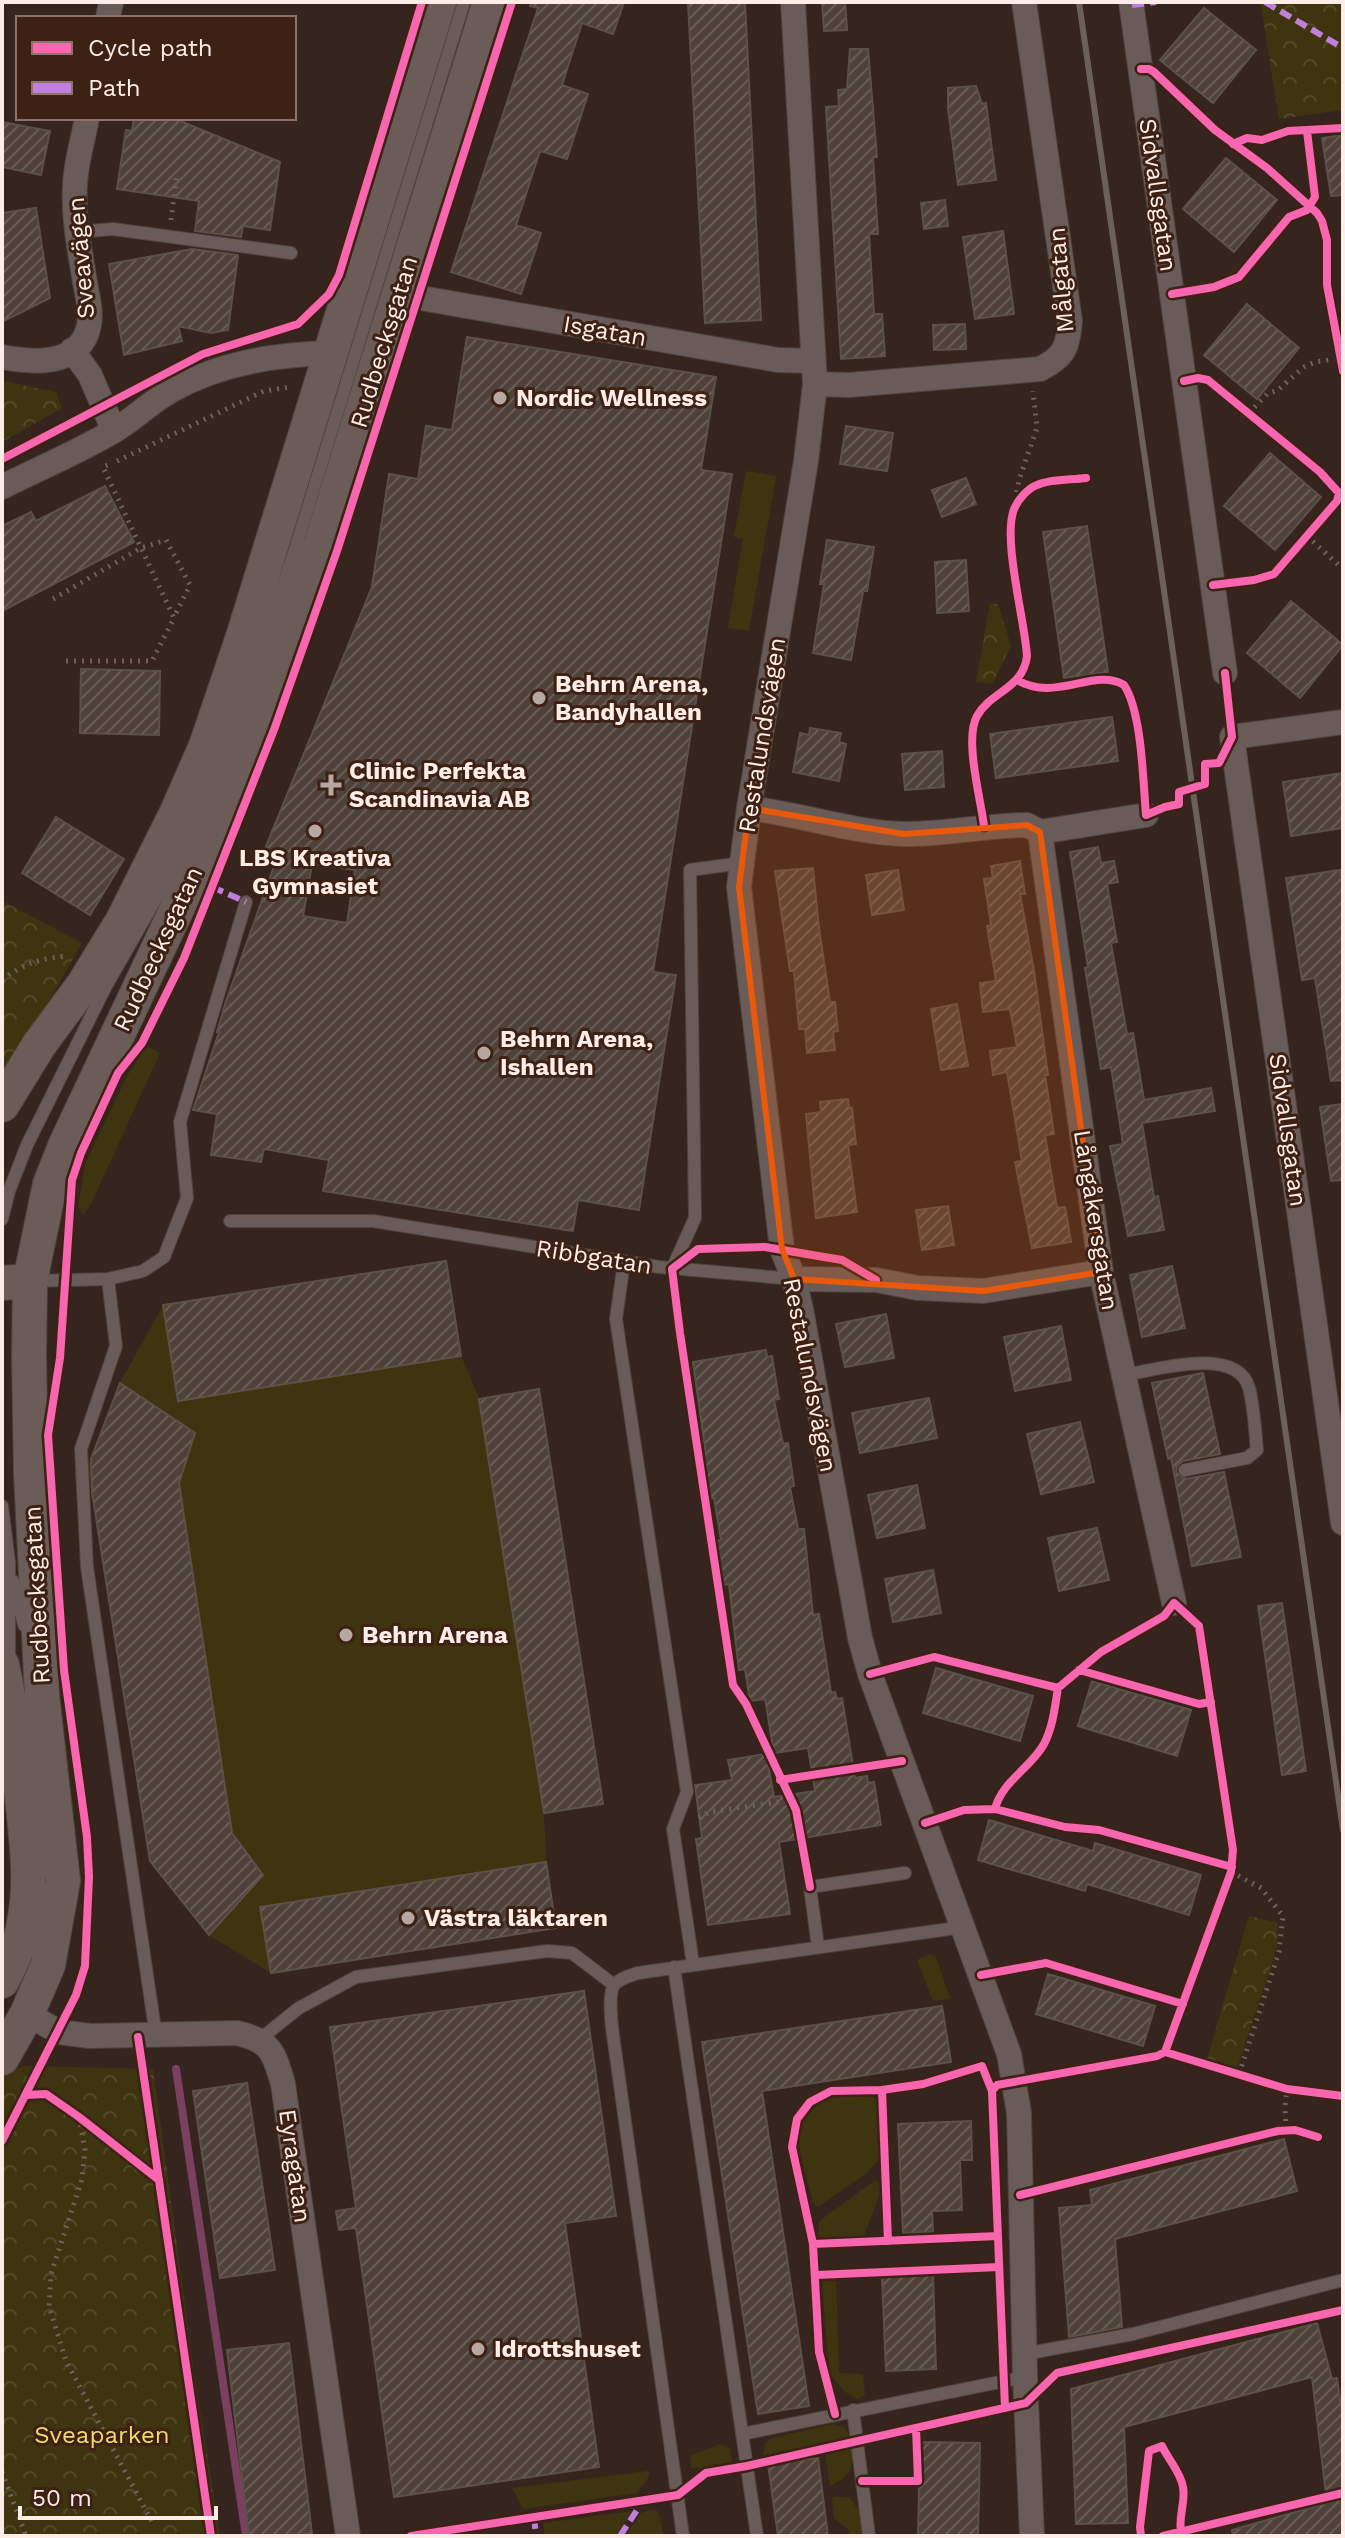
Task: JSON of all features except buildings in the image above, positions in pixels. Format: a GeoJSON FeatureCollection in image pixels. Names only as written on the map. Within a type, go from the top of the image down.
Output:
{"type":"FeatureCollection","features":[{"type":"Feature","properties":{"kind":"main road","name":"Rudbecksgatan"},"geometry":{"type":"LineString","coordinates":[[2,1105],[122,922],[206,746],[332,353],[439,2]]}},
{"type":"Feature","properties":{"kind":"main road","name":"Rudbecksgatan"},"geometry":{"type":"LineString","coordinates":[[2,2058],[27,2014],[48,1965],[63,1881],[26,1697],[29,1403],[16,1282],[66,1144],[216,826],[244,759],[321,544],[490,2]]}},
{"type":"Feature","properties":{"kind":"main road","name":"Rudbecksgatan"},"geometry":{"type":"LineString","coordinates":[[2,1665],[26,1697],[10,1767],[28,1853],[28,1892],[24,1925],[6,1960]]}},
{"type":"Feature","properties":{"kind":"street","name":"Restalundsvägen"},"geometry":{"type":"LineString","coordinates":[[793,2],[814,373],[806,461],[739,887],[782,1249],[794,1279],[860,1638],[870,1674],[1009,2054],[1015,2081],[1019,2113],[1032,2536]]}},
{"type":"Feature","properties":{"kind":"street","name":"Målgatan"},"geometry":{"type":"LineString","coordinates":[[814,373],[849,385],[1040,369],[1057,361],[1068,342],[1070,321],[1024,2]]}},
{"type":"Feature","properties":{"kind":"street","name":"Sidvallsgatan"},"geometry":{"type":"LineString","coordinates":[[1131,2],[1225,673]]}},
{"type":"Feature","properties":{"kind":"street","name":"Sveavägen"},"geometry":{"type":"LineString","coordinates":[[87,120],[75,185],[89,325],[83,340],[72,350],[90,375],[114,431]]}},
{"type":"Feature","properties":{"kind":"street","name":"Isgatan"},"geometry":{"type":"LineString","coordinates":[[398,294],[778,360],[814,373]]}},
{"type":"Feature","properties":{"kind":"street"},"geometry":{"type":"LineString","coordinates":[[2,357],[48,362],[72,350]]}},
{"type":"Feature","properties":{"kind":"street"},"geometry":{"type":"LineString","coordinates":[[2,487],[114,431],[173,389],[209,373],[251,361],[297,354],[332,353]]}},
{"type":"Feature","properties":{"kind":"street","name":"Sidvallsgatan"},"geometry":{"type":"LineString","coordinates":[[1343,722],[1232,737],[1332,1369],[1343,1523]]}},
{"type":"Feature","properties":{"kind":"street"},"geometry":{"type":"LineString","coordinates":[[749,808],[867,831],[904,834],[1006,825],[1027,825],[1040,832],[1146,815]]}},
{"type":"Feature","properties":{"kind":"street","name":"Långåkersgatan"},"geometry":{"type":"LineString","coordinates":[[1040,832],[1101,1272],[1174,1603]]}},
{"type":"Feature","properties":{"kind":"street","name":"Ribbgatan"},"geometry":{"type":"LineString","coordinates":[[794,1279],[876,1280],[918,1288],[983,1291],[1101,1272]]}},
{"type":"Feature","properties":{"kind":"street"},"geometry":{"type":"LineString","coordinates":[[27,2014],[59,2032],[90,2036],[237,2033],[260,2039]]}},
{"type":"Feature","properties":{"kind":"street","name":"Eyragatan"},"geometry":{"type":"LineString","coordinates":[[260,2039],[275,2056],[283,2084],[348,2536]]}},
{"type":"Feature","properties":{"kind":"lane"},"geometry":{"type":"LineString","coordinates":[[2,1219],[27,1145],[106,986],[200,814],[229,741],[293,556],[464,2]]}},
{"type":"Feature","properties":{"kind":"lane"},"geometry":{"type":"LineString","coordinates":[[78,232],[113,229],[291,253]]}},
{"type":"Feature","properties":{"kind":"lane"},"geometry":{"type":"LineString","coordinates":[[672,1269],[695,1218],[690,870],[742,863]]}},
{"type":"Feature","properties":{"kind":"lane"},"geometry":{"type":"LineString","coordinates":[[16,1282],[108,1279],[143,1271],[164,1257],[187,1198],[180,1122],[246,902]]}},
{"type":"Feature","properties":{"kind":"lane","name":"Ribbgatan"},"geometry":{"type":"LineString","coordinates":[[230,1221],[373,1221],[672,1269],[794,1279]]}},
{"type":"Feature","properties":{"kind":"lane"},"geometry":{"type":"LineString","coordinates":[[624,1262],[616,1319],[687,1792],[673,1829],[693,1964]]}},
{"type":"Feature","properties":{"kind":"lane"},"geometry":{"type":"LineString","coordinates":[[108,1279],[116,1346],[81,1449],[87,1567],[156,2036]]}},
{"type":"Feature","properties":{"kind":"lane"},"geometry":{"type":"LineString","coordinates":[[1124,1375],[1214,1361],[1240,1371],[1249,1386],[1257,1450],[1247,1458],[1185,1470]]}},
{"type":"Feature","properties":{"kind":"lane"},"geometry":{"type":"LineString","coordinates":[[2,1506],[26,1697]]}},
{"type":"Feature","properties":{"kind":"lane"},"geometry":{"type":"LineString","coordinates":[[9,1562],[26,1697]]}},
{"type":"Feature","properties":{"kind":"lane"},"geometry":{"type":"LineString","coordinates":[[818,1947],[810,1887],[905,1873]]}},
{"type":"Feature","properties":{"kind":"lane"},"geometry":{"type":"LineString","coordinates":[[683,2536],[618,2071],[611,2003],[614,1985],[622,1978],[638,1973],[674,1967],[963,1927]]}},
{"type":"Feature","properties":{"kind":"lane"},"geometry":{"type":"LineString","coordinates":[[260,2039],[299,2008],[356,1977],[547,1951],[572,1953],[614,1985]]}},
{"type":"Feature","properties":{"kind":"lane"},"geometry":{"type":"LineString","coordinates":[[674,1967],[757,2536]]}},
{"type":"Feature","properties":{"kind":"lane"},"geometry":{"type":"LineString","coordinates":[[742,2434],[853,2410],[1343,2280]]}},
{"type":"Feature","properties":{"kind":"lane"},"geometry":{"type":"LineString","coordinates":[[853,2410],[869,2536]]}},
{"type":"Feature","properties":{"kind":"path"},"geometry":{"type":"LineString","coordinates":[[169,236],[177,173]]}},
{"type":"Feature","properties":{"kind":"path"},"geometry":{"type":"LineString","coordinates":[[1249,413],[1267,394],[1278,390],[1304,367],[1315,362],[1342,357],[1343,371]]}},
{"type":"Feature","properties":{"kind":"path"},"geometry":{"type":"LineString","coordinates":[[1012,522],[1019,480],[1037,428],[1030,370]]}},
{"type":"Feature","properties":{"kind":"path"},"geometry":{"type":"LineString","coordinates":[[174,618],[103,467],[264,391],[296,386]]}},
{"type":"Feature","properties":{"kind":"path"},"geometry":{"type":"LineString","coordinates":[[1239,405],[1260,423]]}},
{"type":"Feature","properties":{"kind":"path"},"geometry":{"type":"LineString","coordinates":[[1014,508],[1026,492]]}},
{"type":"Feature","properties":{"kind":"path"},"geometry":{"type":"LineString","coordinates":[[1298,548],[1317,524]]}},
{"type":"Feature","properties":{"kind":"path"},"geometry":{"type":"LineString","coordinates":[[1307,536],[1343,569]]}},
{"type":"Feature","properties":{"kind":"path"},"geometry":{"type":"LineString","coordinates":[[53,599],[141,548],[166,540],[190,585],[152,661],[66,661]]}},
{"type":"Feature","properties":{"kind":"path"},"geometry":{"type":"LineString","coordinates":[[785,1790],[796,1810]]}},
{"type":"Feature","properties":{"kind":"path"},"geometry":{"type":"LineString","coordinates":[[696,1822],[709,1812],[791,1800]]}},
{"type":"Feature","properties":{"kind":"path"},"geometry":{"type":"LineString","coordinates":[[1217,1863],[1232,1866],[1261,1888],[1283,1916],[1279,1952],[1239,2074]]}},
{"type":"Feature","properties":{"kind":"path"},"geometry":{"type":"LineString","coordinates":[[1226,1887],[1232,1866]]}},
{"type":"Feature","properties":{"kind":"path"},"geometry":{"type":"LineString","coordinates":[[1225,2070],[1251,2078]]}},
{"type":"Feature","properties":{"kind":"path"},"geometry":{"type":"LineString","coordinates":[[1275,2085],[1301,2091]]}},
{"type":"Feature","properties":{"kind":"path"},"geometry":{"type":"LineString","coordinates":[[1286,2130],[1287,2089]]}},
{"type":"Feature","properties":{"kind":"path"},"geometry":{"type":"LineString","coordinates":[[79,2117],[85,2149],[82,2179],[51,2274],[49,2306],[66,2361],[154,2518],[147,2532]]}},
{"type":"Feature","properties":{"kind":"path"},"geometry":{"type":"LineString","coordinates":[[2,2472],[25,2532]]}},
{"type":"Feature","properties":{"kind":"path"},"geometry":{"type":"LineString","coordinates":[[13,2527],[25,2532],[37,2531]]}},
{"type":"Feature","properties":{"kind":"highlighted area"},"geometry":{"type":"Polygon","coordinates":[[[749,808],[904,834],[1027,825],[1040,832],[1101,1272],[983,1291],[794,1279],[782,1249],[739,887],[749,808]]]}},
{"type":"Feature","properties":{"kind":"green space"},"geometry":{"type":"Polygon","coordinates":[[[1255,2],[1343,2],[1343,110],[1279,119],[1261,5],[1255,2]]]}},
{"type":"Feature","properties":{"kind":"green space"},"geometry":{"type":"Polygon","coordinates":[[[2,381],[56,392],[62,408],[2,442],[2,381]]]}},
{"type":"Feature","properties":{"kind":"green space"},"geometry":{"type":"Polygon","coordinates":[[[746,471],[776,476],[749,631],[728,628],[743,539],[734,537],[746,471]]]}},
{"type":"Feature","properties":{"kind":"green space"},"geometry":{"type":"Polygon","coordinates":[[[990,603],[998,604],[1011,646],[992,684],[976,682],[990,603]]]}},
{"type":"Feature","properties":{"kind":"green space"},"geometry":{"type":"Polygon","coordinates":[[[2,901],[82,943],[2,1084],[2,901]]]}},
{"type":"Feature","properties":{"kind":"green space"},"geometry":{"type":"Polygon","coordinates":[[[147,1046],[160,1053],[91,1204],[83,1215],[78,1207],[85,1164],[127,1076],[147,1046]]]}},
{"type":"Feature","properties":{"kind":"green space","name":"Behrn Arena"},"geometry":{"type":"Polygon","coordinates":[[[446,1261],[461,1356],[479,1398],[539,1389],[603,1804],[544,1813],[546,1862],[556,1928],[271,1973],[209,1935],[150,1861],[88,1466],[120,1383],[163,1305],[446,1261]]]}},
{"type":"Feature","properties":{"kind":"green space"},"geometry":{"type":"Polygon","coordinates":[[[1249,1916],[1278,1923],[1277,1946],[1237,2068],[1207,2059],[1249,1916]]]}},
{"type":"Feature","properties":{"kind":"green space"},"geometry":{"type":"Polygon","coordinates":[[[929,1954],[936,1957],[950,1999],[933,2001],[917,1960],[929,1954]]]}},
{"type":"Feature","properties":{"kind":"green space","name":"Sveaparken"},"geometry":{"type":"Polygon","coordinates":[[[24,2066],[153,2069],[194,2372],[220,2536],[2,2536],[2,2081],[7,2071],[24,2066]]]}},
{"type":"Feature","properties":{"kind":"green space"},"geometry":{"type":"Polygon","coordinates":[[[841,2092],[873,2095],[877,2100],[879,2159],[868,2172],[818,2207],[813,2203],[799,2137],[809,2113],[841,2092]]]}},
{"type":"Feature","properties":{"kind":"green space"},"geometry":{"type":"Polygon","coordinates":[[[874,2181],[880,2182],[882,2188],[864,2236],[819,2238],[819,2222],[874,2181]]]}},
{"type":"Feature","properties":{"kind":"green space"},"geometry":{"type":"Polygon","coordinates":[[[836,2276],[839,2373],[863,2374],[865,2395],[857,2399],[845,2392],[830,2374],[821,2277],[836,2276]]]}},
{"type":"Feature","properties":{"kind":"green space"},"geometry":{"type":"Polygon","coordinates":[[[834,2424],[845,2428],[850,2437],[763,2456],[765,2443],[771,2438],[834,2424]]]}},
{"type":"Feature","properties":{"kind":"green space"},"geometry":{"type":"Polygon","coordinates":[[[717,2445],[730,2448],[732,2462],[703,2469],[691,2468],[690,2456],[717,2445]]]}},
{"type":"Feature","properties":{"kind":"green space"},"geometry":{"type":"Polygon","coordinates":[[[852,2446],[849,2471],[830,2486],[825,2453],[852,2446]]]}},
{"type":"Feature","properties":{"kind":"green space"},"geometry":{"type":"Polygon","coordinates":[[[648,2471],[650,2475],[637,2493],[523,2509],[512,2488],[648,2471]]]}},
{"type":"Feature","properties":{"kind":"green space"},"geometry":{"type":"Polygon","coordinates":[[[832,2497],[849,2497],[860,2512],[864,2536],[847,2536],[850,2531],[834,2518],[832,2497]]]}},
{"type":"Feature","properties":{"kind":"green space"},"geometry":{"type":"Polygon","coordinates":[[[651,2509],[658,2511],[664,2536],[625,2536],[641,2513],[651,2509]]]}},
{"type":"Feature","properties":{"kind":"green space"},"geometry":{"type":"Polygon","coordinates":[[[632,2511],[615,2536],[545,2536],[543,2523],[632,2511]]]}},
{"type":"Feature","properties":{"kind":"waterway"},"geometry":{"type":"LineString","coordinates":[[176,2069],[246,2536]]}},
{"type":"Feature","properties":{"kind":"railway"},"geometry":{"type":"LineString","coordinates":[[1079,2],[1343,1830]]}},
{"type":"Feature","properties":{"kind":"marked path"},"geometry":{"type":"LineString","coordinates":[[1132,5],[1156,2]]}},
{"type":"Feature","properties":{"kind":"marked path"},"geometry":{"type":"LineString","coordinates":[[1265,2],[1343,48]]}},
{"type":"Feature","properties":{"kind":"marked path"},"geometry":{"type":"LineString","coordinates":[[212,887],[246,902]]}},
{"type":"Feature","properties":{"kind":"marked path"},"geometry":{"type":"LineString","coordinates":[[620,2536],[643,2501]]}},
{"type":"Feature","properties":{"kind":"marked path"},"geometry":{"type":"LineString","coordinates":[[534,2517],[536,2536]]}},
{"type":"Feature","properties":{"kind":"cycle path"},"geometry":{"type":"LineString","coordinates":[[2,459],[203,354],[298,324],[329,294],[339,275],[422,2]]}},
{"type":"Feature","properties":{"kind":"cycle path"},"geometry":{"type":"LineString","coordinates":[[2,2141],[76,1995],[85,1966],[89,1877],[87,1837],[64,1670],[48,1435],[60,1358],[72,1180],[118,1073],[142,1043],[184,958],[275,727],[337,551],[512,2]]}},
{"type":"Feature","properties":{"kind":"cycle path"},"geometry":{"type":"LineString","coordinates":[[1141,69],[1154,72],[1215,130],[1267,168],[1317,213],[1327,240],[1327,285],[1343,371]]}},
{"type":"Feature","properties":{"kind":"cycle path"},"geometry":{"type":"LineString","coordinates":[[1233,144],[1247,138],[1262,140],[1288,131],[1343,128]]}},
{"type":"Feature","properties":{"kind":"cycle path"},"geometry":{"type":"LineString","coordinates":[[1172,294],[1214,287],[1239,277],[1289,217],[1307,210],[1315,197],[1307,131]]}},
{"type":"Feature","properties":{"kind":"cycle path"},"geometry":{"type":"LineString","coordinates":[[1184,381],[1198,378],[1208,380],[1320,472],[1339,493],[1337,501],[1274,574],[1213,585]]}},
{"type":"Feature","properties":{"kind":"cycle path"},"geometry":{"type":"LineString","coordinates":[[984,826],[974,770],[973,726],[983,708],[1019,676],[1027,656],[1012,557],[1011,520],[1024,494],[1037,485],[1086,478]]}},
{"type":"Feature","properties":{"kind":"cycle path"},"geometry":{"type":"LineString","coordinates":[[1017,680],[1046,688],[1100,680],[1124,685],[1138,729],[1146,815],[1179,804],[1179,792],[1205,784],[1205,764],[1219,763],[1232,737],[1225,673]]}},
{"type":"Feature","properties":{"kind":"cycle path"},"geometry":{"type":"LineString","coordinates":[[810,1887],[796,1810],[746,1704],[733,1685],[672,1269],[698,1249],[765,1247],[842,1260],[876,1280]]}},
{"type":"Feature","properties":{"kind":"cycle path"},"geometry":{"type":"LineString","coordinates":[[870,1674],[934,1657],[1058,1688],[1101,1652],[1164,1616],[1174,1603],[1199,1626],[1233,1850],[1231,1872],[1165,2052]]}},
{"type":"Feature","properties":{"kind":"cycle path"},"geometry":{"type":"LineString","coordinates":[[1079,1670],[1199,1704],[1211,1702]]}},
{"type":"Feature","properties":{"kind":"cycle path"},"geometry":{"type":"LineString","coordinates":[[995,1809],[1010,1782],[1044,1744],[1052,1724],[1058,1688]]}},
{"type":"Feature","properties":{"kind":"cycle path"},"geometry":{"type":"LineString","coordinates":[[780,1780],[902,1761]]}},
{"type":"Feature","properties":{"kind":"cycle path"},"geometry":{"type":"LineString","coordinates":[[925,1823],[964,1810],[995,1809],[1065,1827],[1099,1830],[1232,1867]]}},
{"type":"Feature","properties":{"kind":"cycle path"},"geometry":{"type":"LineString","coordinates":[[981,1975],[1046,1963],[1183,2004]]}},
{"type":"Feature","properties":{"kind":"cycle path"},"geometry":{"type":"LineString","coordinates":[[138,2037],[211,2536]]}},
{"type":"Feature","properties":{"kind":"cycle path"},"geometry":{"type":"LineString","coordinates":[[1005,2408],[992,2091],[997,2085],[1165,2052],[1287,2089],[1343,2096]]}},
{"type":"Feature","properties":{"kind":"cycle path"},"geometry":{"type":"LineString","coordinates":[[835,2414],[819,2352],[813,2244],[792,2147],[797,2119],[810,2102],[831,2091],[882,2090],[923,2084],[982,2066],[992,2091]]}},
{"type":"Feature","properties":{"kind":"cycle path"},"geometry":{"type":"LineString","coordinates":[[882,2090],[888,2241]]}},
{"type":"Feature","properties":{"kind":"cycle path"},"geometry":{"type":"LineString","coordinates":[[26,2095],[46,2094],[159,2180]]}},
{"type":"Feature","properties":{"kind":"cycle path"},"geometry":{"type":"LineString","coordinates":[[1020,2195],[1278,2131],[1295,2130],[1318,2137]]}},
{"type":"Feature","properties":{"kind":"cycle path"},"geometry":{"type":"LineString","coordinates":[[813,2244],[998,2236]]}},
{"type":"Feature","properties":{"kind":"cycle path"},"geometry":{"type":"LineString","coordinates":[[816,2275],[999,2267]]}},
{"type":"Feature","properties":{"kind":"cycle path"},"geometry":{"type":"LineString","coordinates":[[411,2536],[678,2495],[706,2473],[1026,2403],[1057,2373],[1343,2310]]}},
{"type":"Feature","properties":{"kind":"cycle path"},"geometry":{"type":"LineString","coordinates":[[862,2481],[918,2481],[916,2428]]}},
{"type":"Feature","properties":{"kind":"cycle path"},"geometry":{"type":"LineString","coordinates":[[1141,2536],[1149,2451],[1162,2446],[1182,2482],[1181,2532]]}},
{"type":"Feature","properties":{"kind":"cycle path"},"geometry":{"type":"LineString","coordinates":[[1163,2536],[1343,2493]]}},
{"type":"Feature","properties":{"kind":"place","name":"Nordic Wellness"},"geometry":{"type":"Point","coordinates":[500,398]}},
{"type":"Feature","properties":{"kind":"place","name":"Behrn Arena, Bandyhallen"},"geometry":{"type":"Point","coordinates":[539,698]}},
{"type":"Feature","properties":{"kind":"place","name":"Clinic Perfekta Scandinavia AB"},"geometry":{"type":"Point","coordinates":[331,785]}},
{"type":"Feature","properties":{"kind":"place","name":"LBS Kreativa Gymnasiet"},"geometry":{"type":"Point","coordinates":[315,831]}},
{"type":"Feature","properties":{"kind":"place","name":"Behrn Arena, Ishallen"},"geometry":{"type":"Point","coordinates":[484,1053]}},
{"type":"Feature","properties":{"kind":"place","name":"Behrn Arena"},"geometry":{"type":"Point","coordinates":[346,1635]}},
{"type":"Feature","properties":{"kind":"place","name":"Västra läktaren"},"geometry":{"type":"Point","coordinates":[408,1918]}},
{"type":"Feature","properties":{"kind":"place","name":"Idrottshuset"},"geometry":{"type":"Point","coordinates":[478,2349]}}]}
